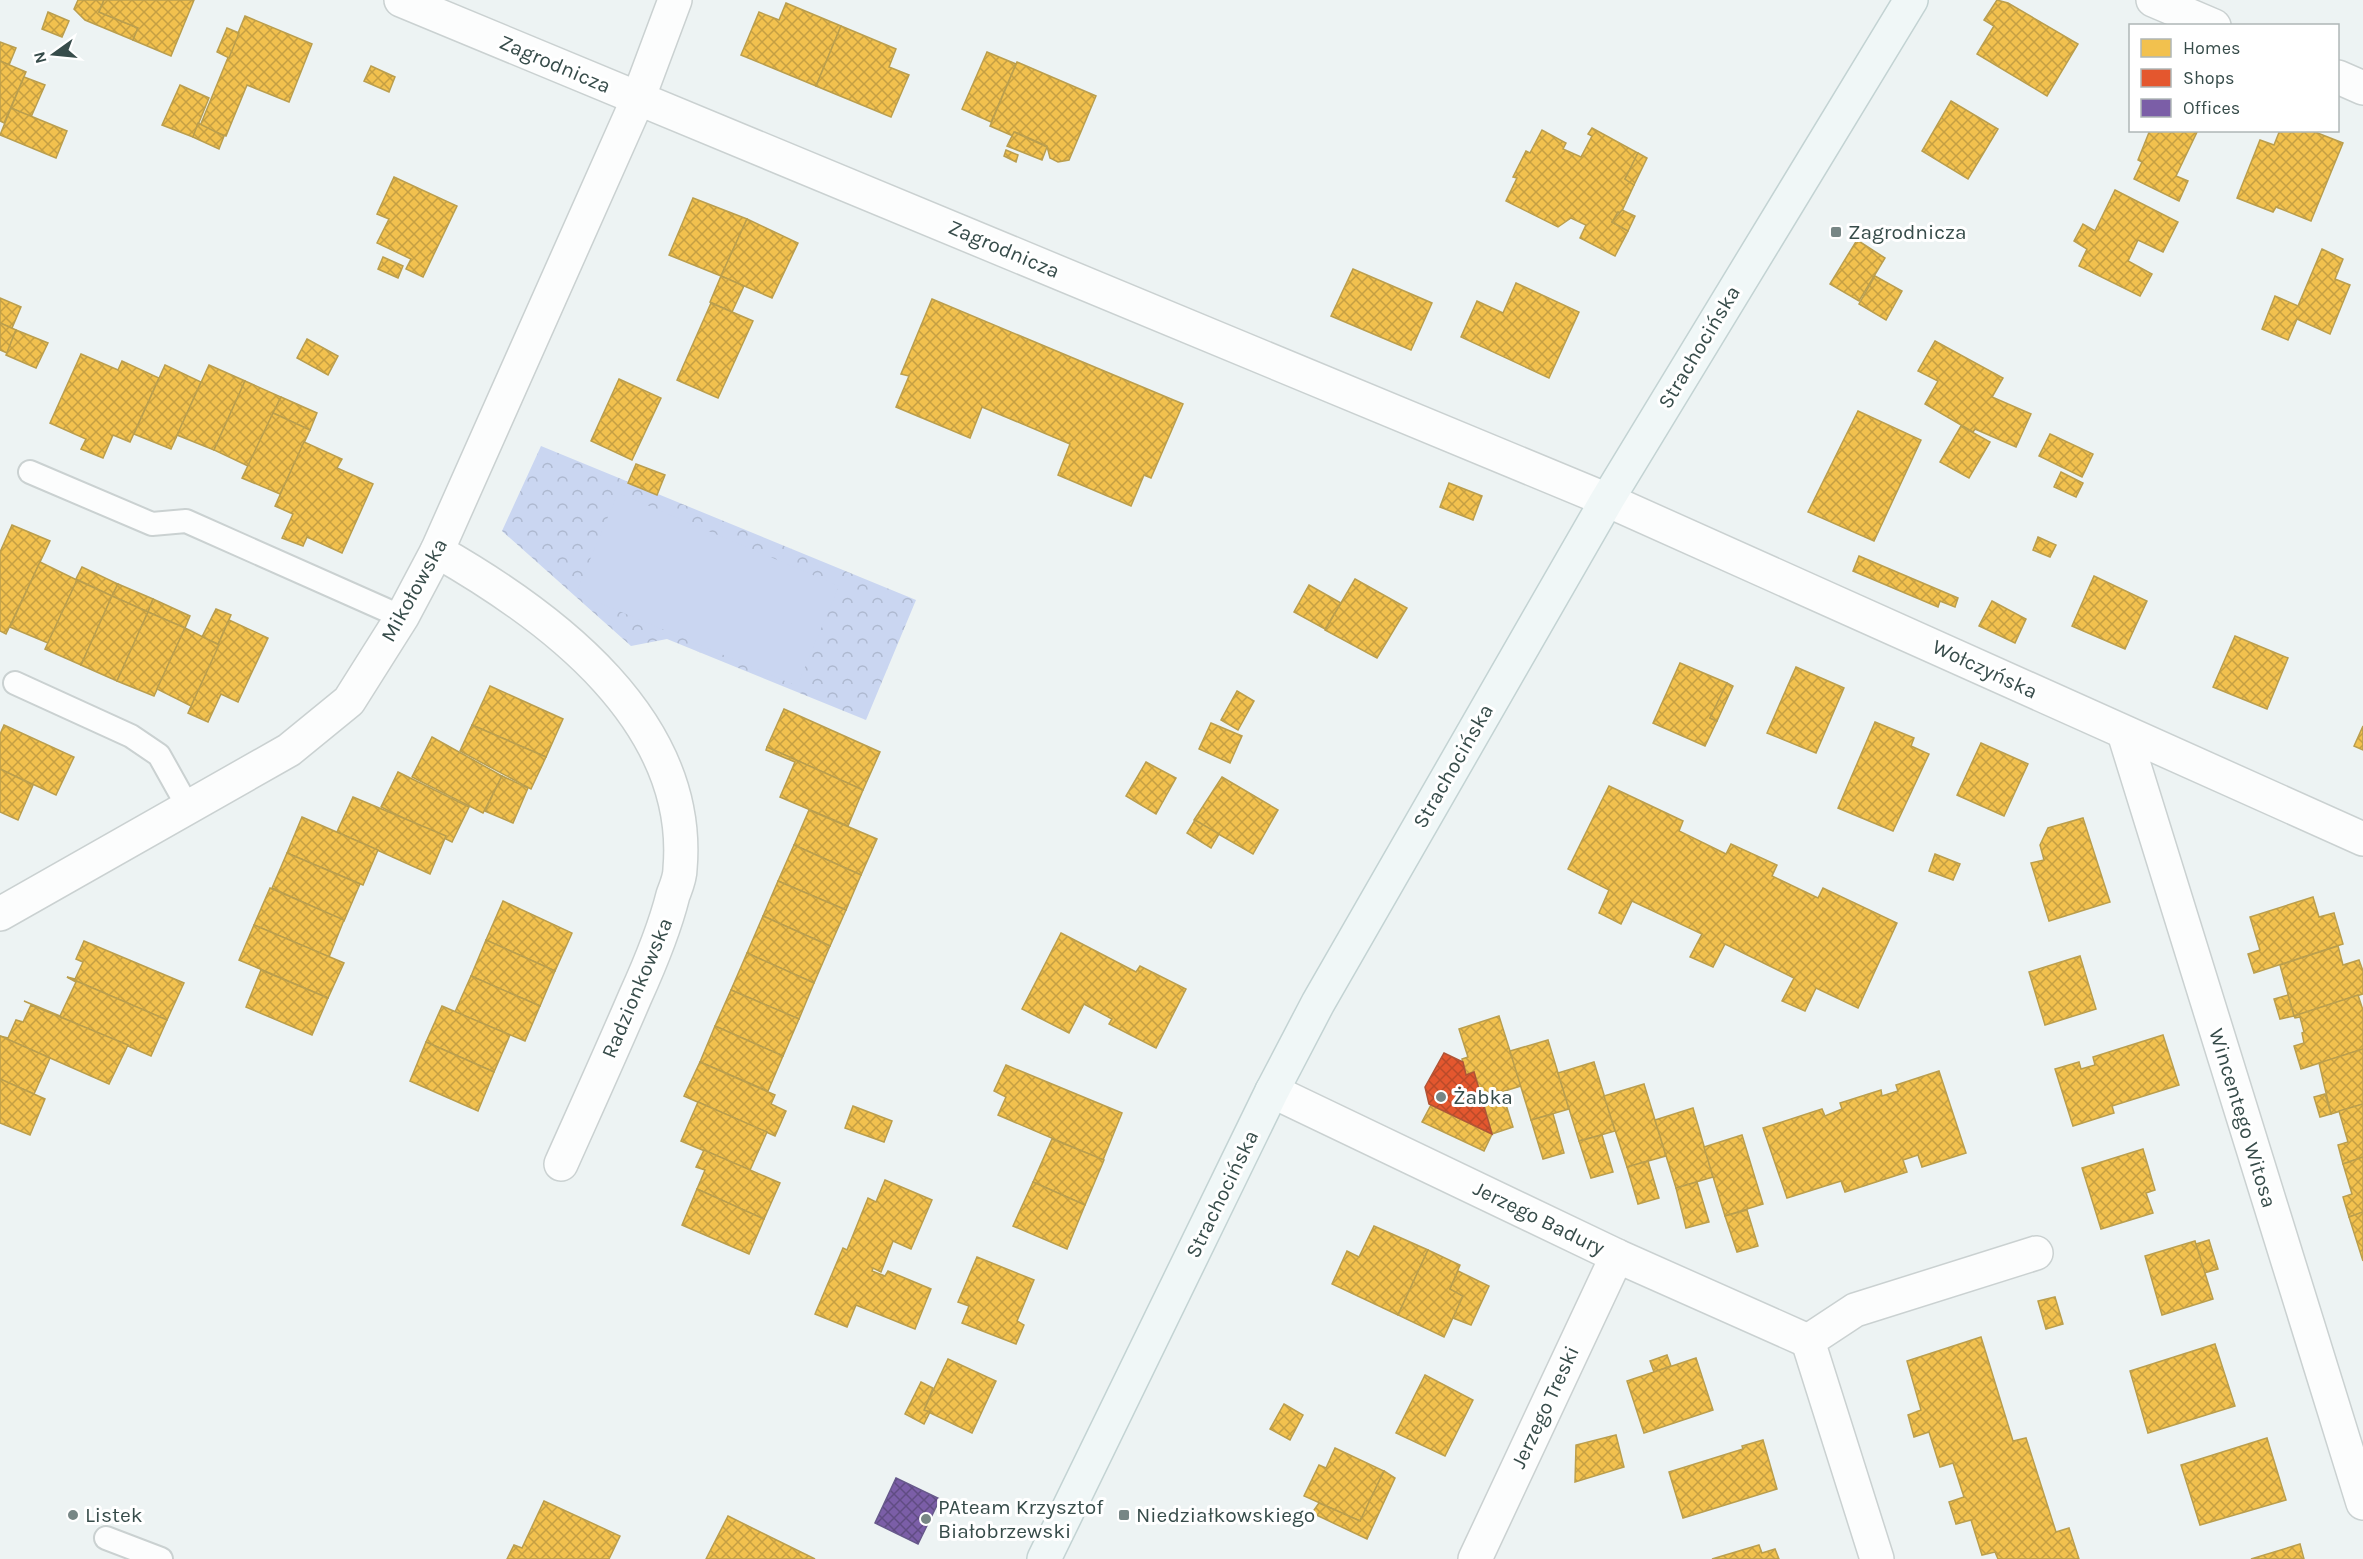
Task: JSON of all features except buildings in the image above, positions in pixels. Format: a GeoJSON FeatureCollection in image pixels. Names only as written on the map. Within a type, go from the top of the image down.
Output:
{"type":"FeatureCollection","features":[{"type":"Feature","properties":{"kind":"main road","name":"Strachocińska"},"geometry":{"type":"LineString","coordinates":[[1044,1559],[1272,1091],[1386,884],[1607,500],[1911,0]]}},
{"type":"Feature","properties":{"kind":"street","name":"Zagrodnicza"},"geometry":{"type":"LineString","coordinates":[[401,0],[1607,500]]}},
{"type":"Feature","properties":{"kind":"street","name":"Mikołowska"},"geometry":{"type":"LineString","coordinates":[[0,914],[289,750],[349,701],[402,616],[437,551],[638,99],[675,0]]}},
{"type":"Feature","properties":{"kind":"street"},"geometry":{"type":"LineString","coordinates":[[2153,0],[2209,24]]}},
{"type":"Feature","properties":{"kind":"street"},"geometry":{"type":"LineString","coordinates":[[2339,79],[2363,88]]}},
{"type":"Feature","properties":{"kind":"street","name":"Wołczyńska"},"geometry":{"type":"LineString","coordinates":[[1607,500],[2363,839]]}},
{"type":"Feature","properties":{"kind":"street","name":"Radzionkowska"},"geometry":{"type":"LineString","coordinates":[[437,551],[492,582],[557,633],[620,691],[656,746],[677,807],[681,870],[662,936],[561,1164]]}},
{"type":"Feature","properties":{"kind":"street","name":"Wincentego Witosa"},"geometry":{"type":"LineString","coordinates":[[2124,733],[2363,1503]]}},
{"type":"Feature","properties":{"kind":"street","name":"Jerzego Badury"},"geometry":{"type":"LineString","coordinates":[[1272,1091],[1617,1256],[1808,1341]]}},
{"type":"Feature","properties":{"kind":"street"},"geometry":{"type":"LineString","coordinates":[[1877,1559],[1808,1341],[1855,1310],[2036,1252]]}},
{"type":"Feature","properties":{"kind":"street","name":"Jerzego Treski"},"geometry":{"type":"LineString","coordinates":[[1475,1559],[1617,1256]]}},
{"type":"Feature","properties":{"kind":"lane"},"geometry":{"type":"LineString","coordinates":[[30,472],[152,524],[186,521],[402,616]]}},
{"type":"Feature","properties":{"kind":"lane"},"geometry":{"type":"LineString","coordinates":[[15,683],[131,736],[159,755],[188,807]]}},
{"type":"Feature","properties":{"kind":"lane"},"geometry":{"type":"LineString","coordinates":[[106,1538],[161,1559]]}},
{"type":"Feature","properties":{"kind":"green space"},"geometry":{"type":"Polygon","coordinates":[[[541,446],[916,600],[866,720],[667,639],[631,646],[502,531],[541,446]]]}},
{"type":"Feature","properties":{"kind":"green space"},"geometry":{"type":"Polygon","coordinates":[[[618,493],[839,586],[797,686],[576,593],[618,493]]]}},
{"type":"Feature","properties":{"kind":"place","name":"Zagrodnicza"},"geometry":{"type":"Point","coordinates":[1836,232]}},
{"type":"Feature","properties":{"kind":"place","name":"Żabka"},"geometry":{"type":"Point","coordinates":[1441,1097]}},
{"type":"Feature","properties":{"kind":"place","name":"Listek"},"geometry":{"type":"Point","coordinates":[73,1515]}},
{"type":"Feature","properties":{"kind":"place","name":"Niedziałkowskiego"},"geometry":{"type":"Point","coordinates":[1124,1515]}},
{"type":"Feature","properties":{"kind":"place","name":"PAteam Krzysztof Białobrzewski"},"geometry":{"type":"Point","coordinates":[926,1519]}}]}
